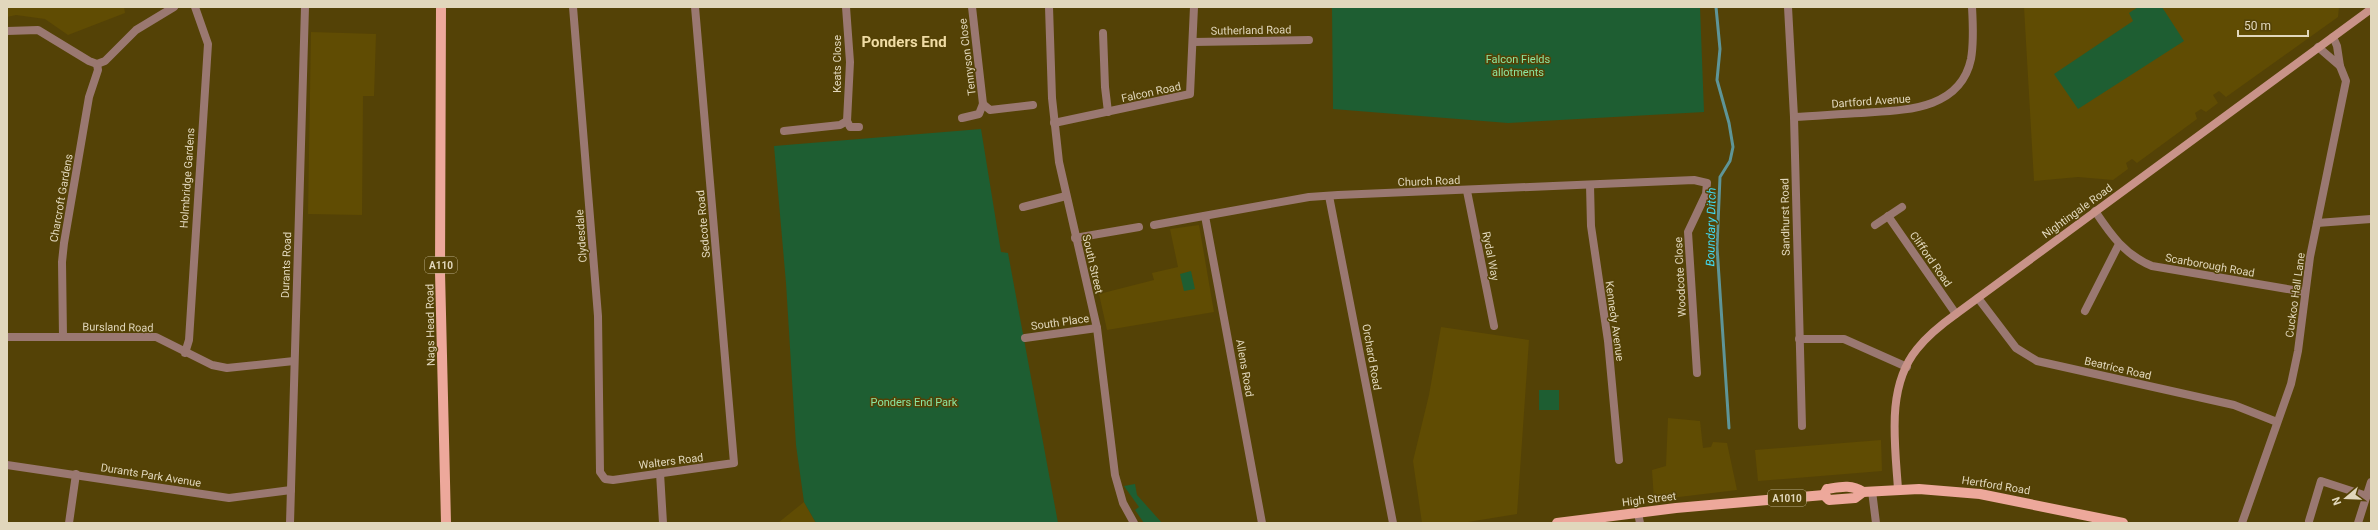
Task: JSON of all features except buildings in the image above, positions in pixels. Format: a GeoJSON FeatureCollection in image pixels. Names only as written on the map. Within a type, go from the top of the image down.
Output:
{"type":"FeatureCollection","features":[{"type":"Feature","properties":{"kind":"main road","name":"Nags Head Road"},"geometry":{"type":"LineString","coordinates":[[441,7],[440,272],[446,523]]}},
{"type":"Feature","properties":{"kind":"main road","name":"Nightingale Road"},"geometry":{"type":"LineString","coordinates":[[1898,489],[1895,410],[1901,381],[1910,359],[1926,339],[1956,314],[2371,10]]}},
{"type":"Feature","properties":{"kind":"main road","name":"Hertford Road"},"geometry":{"type":"LineString","coordinates":[[1744,502],[1824,495],[1827,489],[1854,486],[1867,492],[1898,489],[1980,494],[2123,523]]}},
{"type":"Feature","properties":{"kind":"main road","name":"High Street"},"geometry":{"type":"LineString","coordinates":[[1557,523],[1639,518],[1744,502]]}},
{"type":"Feature","properties":{"kind":"street"},"geometry":{"type":"LineString","coordinates":[[7,31],[38,30],[88,61],[97,64],[104,61],[123,40],[160,10],[174,7]]}},
{"type":"Feature","properties":{"kind":"street","name":"Holmbridge Gardens"},"geometry":{"type":"LineString","coordinates":[[185,352],[189,340],[208,44],[194,7]]}},
{"type":"Feature","properties":{"kind":"street","name":"Durants Road"},"geometry":{"type":"LineString","coordinates":[[290,523],[305,7]]}},
{"type":"Feature","properties":{"kind":"street","name":"Clydesdale"},"geometry":{"type":"LineString","coordinates":[[573,7],[598,316],[600,464]]}},
{"type":"Feature","properties":{"kind":"street","name":"Sedcote Road"},"geometry":{"type":"LineString","coordinates":[[695,7],[732,440]]}},
{"type":"Feature","properties":{"kind":"street","name":"Keats Close"},"geometry":{"type":"LineString","coordinates":[[846,7],[850,62],[847,121]]}},
{"type":"Feature","properties":{"kind":"street","name":"Tennyson Close"},"geometry":{"type":"LineString","coordinates":[[962,118],[979,114],[983,104],[972,7]]}},
{"type":"Feature","properties":{"kind":"street","name":"South Street"},"geometry":{"type":"LineString","coordinates":[[1049,7],[1054,123],[1066,196],[1097,328],[1115,475],[1123,503],[1134,523]]}},
{"type":"Feature","properties":{"kind":"street","name":"Falcon Road"},"geometry":{"type":"LineString","coordinates":[[1054,123],[1190,94],[1194,7]]}},
{"type":"Feature","properties":{"kind":"street","name":"Sandhurst Road"},"geometry":{"type":"LineString","coordinates":[[1788,7],[1794,117],[1802,426]]}},
{"type":"Feature","properties":{"kind":"street","name":"Dartford Avenue"},"geometry":{"type":"LineString","coordinates":[[1794,117],[1907,110],[1926,106],[1946,96],[1964,76],[1971,59],[1973,38],[1972,7]]}},
{"type":"Feature","properties":{"kind":"street"},"geometry":{"type":"LineString","coordinates":[[2368,7],[2371,10]]}},
{"type":"Feature","properties":{"kind":"street"},"geometry":{"type":"LineString","coordinates":[[1103,34],[1107,42],[1105,87],[1108,112]]}},
{"type":"Feature","properties":{"kind":"street","name":"Cuckoo Hall Lane"},"geometry":{"type":"LineString","coordinates":[[2242,523],[2291,384],[2298,351],[2305,292],[2317,223],[2346,81],[2340,66],[2337,46],[2333,37]]}},
{"type":"Feature","properties":{"kind":"street","name":"Sutherland Road"},"geometry":{"type":"LineString","coordinates":[[1193,42],[1309,40]]}},
{"type":"Feature","properties":{"kind":"street"},"geometry":{"type":"LineString","coordinates":[[2318,48],[2340,66]]}},
{"type":"Feature","properties":{"kind":"street","name":"Charcroft Gardens"},"geometry":{"type":"LineString","coordinates":[[63,337],[62,262],[64,243],[89,97],[98,70],[97,64]]}},
{"type":"Feature","properties":{"kind":"street","name":"Tennyson Close"},"geometry":{"type":"LineString","coordinates":[[983,104],[990,110],[1033,105]]}},
{"type":"Feature","properties":{"kind":"street"},"geometry":{"type":"LineString","coordinates":[[784,131],[840,125],[847,121],[850,127],[859,127]]}},
{"type":"Feature","properties":{"kind":"street","name":"Church Road"},"geometry":{"type":"LineString","coordinates":[[1154,225],[1309,197],[1694,180],[1707,183]]}},
{"type":"Feature","properties":{"kind":"street","name":"Woodcote Close"},"geometry":{"type":"LineString","coordinates":[[1697,373],[1688,232],[1706,194],[1707,183]]}},
{"type":"Feature","properties":{"kind":"street","name":"Kennedy Avenue"},"geometry":{"type":"LineString","coordinates":[[1590,185],[1593,241],[1608,341],[1619,460]]}},
{"type":"Feature","properties":{"kind":"street","name":"Rydal Way"},"geometry":{"type":"LineString","coordinates":[[1467,191],[1494,326]]}},
{"type":"Feature","properties":{"kind":"street"},"geometry":{"type":"LineString","coordinates":[[1023,207],[1066,196]]}},
{"type":"Feature","properties":{"kind":"street","name":"Orchard Road"},"geometry":{"type":"LineString","coordinates":[[1329,196],[1393,523]]}},
{"type":"Feature","properties":{"kind":"street"},"geometry":{"type":"LineString","coordinates":[[1875,225],[1902,207]]}},
{"type":"Feature","properties":{"kind":"street","name":"Scarborough Road"},"geometry":{"type":"LineString","coordinates":[[2096,211],[2119,244],[2140,261],[2164,269],[2305,292]]}},
{"type":"Feature","properties":{"kind":"street","name":"Allens Road"},"geometry":{"type":"LineString","coordinates":[[1205,216],[1262,523]]}},
{"type":"Feature","properties":{"kind":"street","name":"Clifford Road"},"geometry":{"type":"LineString","coordinates":[[1888,216],[1956,314]]}},
{"type":"Feature","properties":{"kind":"street"},"geometry":{"type":"LineString","coordinates":[[2317,223],[2371,219]]}},
{"type":"Feature","properties":{"kind":"street"},"geometry":{"type":"LineString","coordinates":[[1075,238],[1139,228]]}},
{"type":"Feature","properties":{"kind":"street"},"geometry":{"type":"LineString","coordinates":[[2085,311],[2119,244]]}},
{"type":"Feature","properties":{"kind":"street","name":"Beatrice Road"},"geometry":{"type":"LineString","coordinates":[[1978,298],[2016,348],[2037,361],[2234,405],[2277,422]]}},
{"type":"Feature","properties":{"kind":"street","name":"South Place"},"geometry":{"type":"LineString","coordinates":[[1025,338],[1097,328]]}},
{"type":"Feature","properties":{"kind":"street","name":"Bursland Road"},"geometry":{"type":"LineString","coordinates":[[7,337],[156,337],[212,366],[227,368],[294,361]]}},
{"type":"Feature","properties":{"kind":"street"},"geometry":{"type":"LineString","coordinates":[[1799,339],[1844,339],[1907,367]]}},
{"type":"Feature","properties":{"kind":"street","name":"Walters Road"},"geometry":{"type":"LineString","coordinates":[[600,464],[600,472],[605,479],[734,463],[732,440]]}},
{"type":"Feature","properties":{"kind":"street","name":"Durants Park Avenue"},"geometry":{"type":"LineString","coordinates":[[7,465],[76,474],[229,498],[291,490]]}},
{"type":"Feature","properties":{"kind":"street"},"geometry":{"type":"LineString","coordinates":[[660,473],[663,523]]}},
{"type":"Feature","properties":{"kind":"street"},"geometry":{"type":"LineString","coordinates":[[69,523],[76,474]]}},
{"type":"Feature","properties":{"kind":"street"},"geometry":{"type":"LineString","coordinates":[[2309,522],[2321,481],[2367,496]]}},
{"type":"Feature","properties":{"kind":"street"},"geometry":{"type":"LineString","coordinates":[[2358,523],[2371,482]]}},
{"type":"Feature","properties":{"kind":"street"},"geometry":{"type":"LineString","coordinates":[[1867,492],[1876,523]]}},
{"type":"Feature","properties":{"kind":"shaded area"},"geometry":{"type":"Polygon","coordinates":[[[7,7],[124,7],[125,13],[68,35],[45,19],[16,15],[7,17],[7,7]]]}},
{"type":"Feature","properties":{"kind":"shaded area"},"geometry":{"type":"Polygon","coordinates":[[[2024,7],[2339,7],[2338,17],[2226,97],[2219,91],[2213,95],[2218,103],[2206,112],[2201,109],[2195,113],[2197,119],[2137,163],[2132,159],[2126,163],[2128,169],[2113,180],[2078,177],[2034,181],[2024,7]]]}},
{"type":"Feature","properties":{"kind":"shaded area"},"geometry":{"type":"Polygon","coordinates":[[[311,32],[376,34],[374,96],[363,96],[362,215],[308,214],[311,32]]]}},
{"type":"Feature","properties":{"kind":"shaded area"},"geometry":{"type":"Polygon","coordinates":[[[1199,225],[1214,312],[1107,330],[1099,294],[1154,280],[1152,273],[1178,267],[1170,229],[1199,225]]]}},
{"type":"Feature","properties":{"kind":"shaded area"},"geometry":{"type":"Polygon","coordinates":[[[1441,327],[1529,340],[1517,514],[1462,523],[1422,523],[1413,461],[1429,395],[1441,327]]]}},
{"type":"Feature","properties":{"kind":"shaded area"},"geometry":{"type":"Polygon","coordinates":[[[1668,418],[1700,421],[1703,448],[1711,447],[1713,442],[1727,443],[1737,490],[1654,500],[1652,470],[1666,466],[1668,418]]]}},
{"type":"Feature","properties":{"kind":"shaded area"},"geometry":{"type":"Polygon","coordinates":[[[1881,440],[1882,471],[1758,481],[1755,450],[1881,440]]]}},
{"type":"Feature","properties":{"kind":"shaded area"},"geometry":{"type":"Polygon","coordinates":[[[804,502],[816,523],[778,523],[804,502]]]}},
{"type":"Feature","properties":{"kind":"green space","name":"Falcon Fields allotments"},"geometry":{"type":"Polygon","coordinates":[[[1332,7],[1700,7],[1704,112],[1508,123],[1333,109],[1332,7]]]}},
{"type":"Feature","properties":{"kind":"green space"},"geometry":{"type":"Polygon","coordinates":[[[2138,7],[2162,7],[2184,41],[2078,109],[2054,74],[2133,21],[2129,13],[2138,7]]]}},
{"type":"Feature","properties":{"kind":"green space","name":"Ponders End Park"},"geometry":{"type":"Polygon","coordinates":[[[981,129],[1001,252],[1008,253],[1058,523],[816,523],[804,502],[796,445],[786,283],[774,146],[981,129]]]}},
{"type":"Feature","properties":{"kind":"green space"},"geometry":{"type":"Polygon","coordinates":[[[1191,271],[1195,289],[1184,291],[1180,274],[1191,271]]]}},
{"type":"Feature","properties":{"kind":"green space"},"geometry":{"type":"Polygon","coordinates":[[[1539,390],[1559,390],[1559,410],[1539,410],[1539,390]]]}},
{"type":"Feature","properties":{"kind":"green space"},"geometry":{"type":"Polygon","coordinates":[[[1135,484],[1137,495],[1162,523],[1144,523],[1135,510],[1139,507],[1124,486],[1135,484]]]}},
{"type":"Feature","properties":{"kind":"waterway","name":"Boundary Ditch"},"geometry":{"type":"LineString","coordinates":[[1716,7],[1720,49],[1717,80],[1729,123],[1733,147],[1730,161],[1720,177],[1717,247],[1729,428]]}},
{"type":"Feature","properties":{"kind":"district","name":"Ponders End"},"geometry":{"type":"Point","coordinates":[904,42]}}]}
